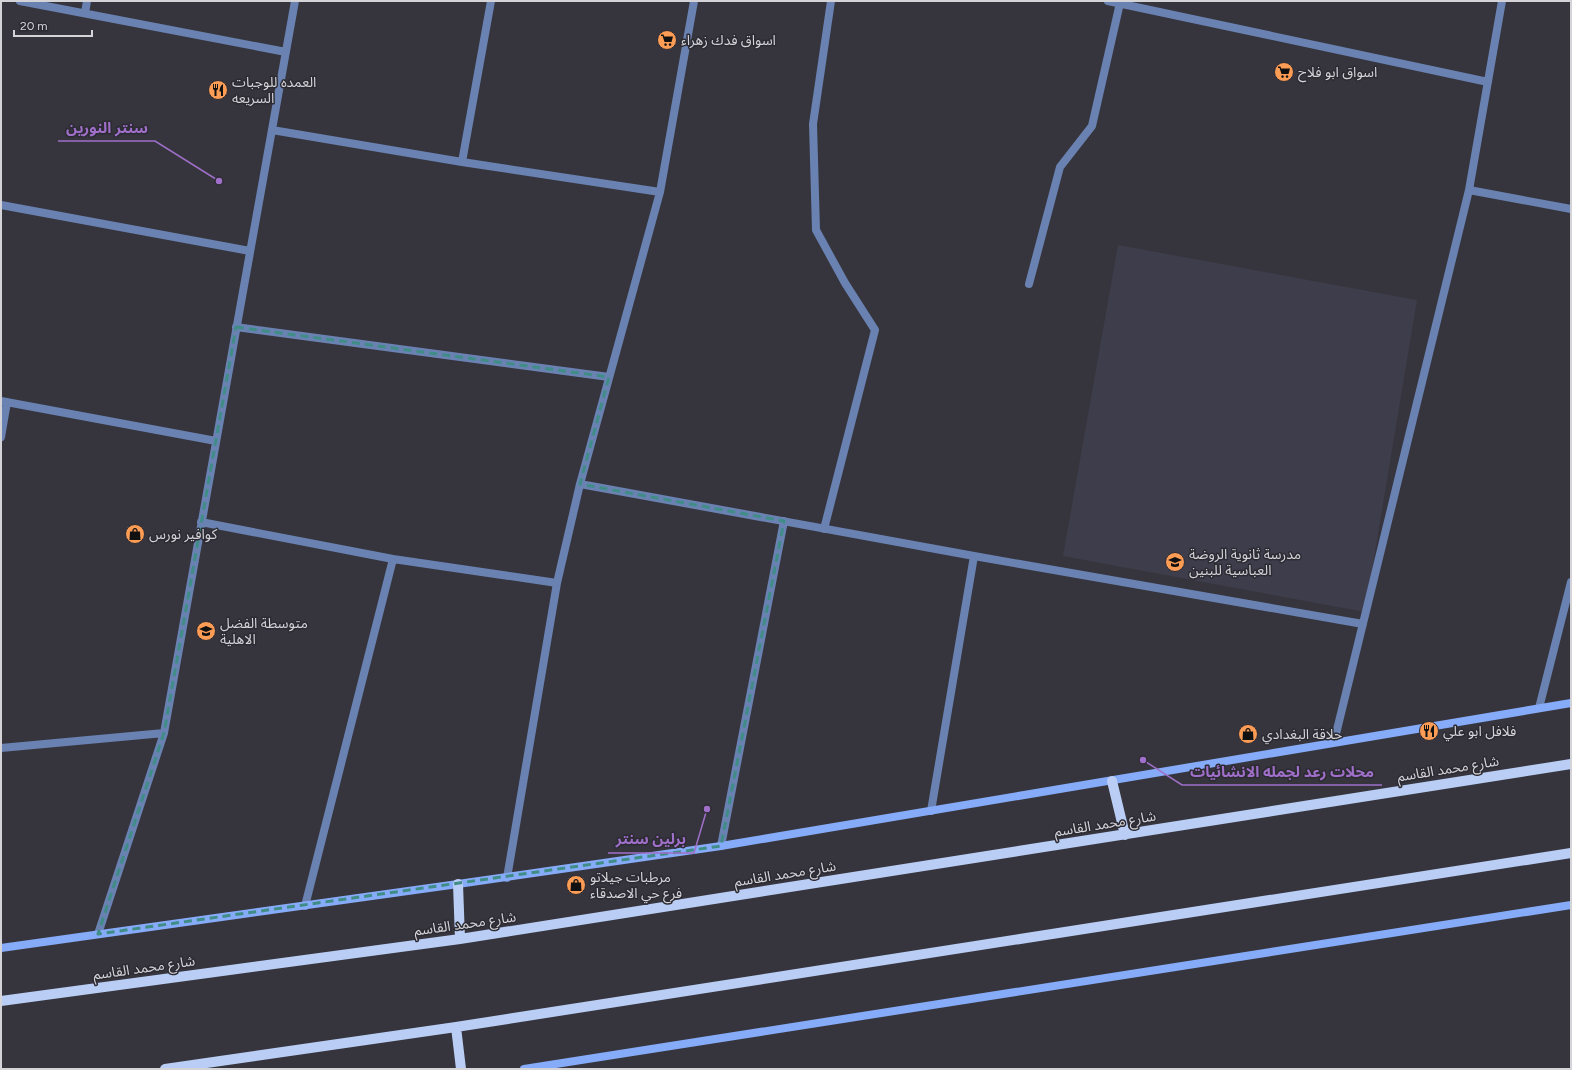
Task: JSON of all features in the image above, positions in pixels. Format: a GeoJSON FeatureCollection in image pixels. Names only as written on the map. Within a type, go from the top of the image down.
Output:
{"type":"FeatureCollection","features":[{"type":"Feature","properties":{"kind":"main road"},"geometry":{"type":"LineString","coordinates":[[1,948],[507,878],[722,846],[1571,703]]}},
{"type":"Feature","properties":{"kind":"main road","name":"شارع محمد القاسم"},"geometry":{"type":"LineString","coordinates":[[1,1001],[460,939],[1571,764]]}},
{"type":"Feature","properties":{"kind":"main road"},"geometry":{"type":"LineString","coordinates":[[1112,781],[1125,835]]}},
{"type":"Feature","properties":{"kind":"main road"},"geometry":{"type":"LineString","coordinates":[[165,1069],[456,1028],[1571,853]]}},
{"type":"Feature","properties":{"kind":"main road"},"geometry":{"type":"LineString","coordinates":[[458,884],[460,939]]}},
{"type":"Feature","properties":{"kind":"main road"},"geometry":{"type":"LineString","coordinates":[[524,1069],[1571,905]]}},
{"type":"Feature","properties":{"kind":"main road"},"geometry":{"type":"LineString","coordinates":[[456,1028],[461,1069]]}},
{"type":"Feature","properties":{"kind":"street"},"geometry":{"type":"LineString","coordinates":[[20,1],[286,52]]}},
{"type":"Feature","properties":{"kind":"street"},"geometry":{"type":"LineString","coordinates":[[85,13],[87,1]]}},
{"type":"Feature","properties":{"kind":"street"},"geometry":{"type":"LineString","coordinates":[[98,934],[164,733],[295,1]]}},
{"type":"Feature","properties":{"kind":"street"},"geometry":{"type":"LineString","coordinates":[[462,162],[491,1]]}},
{"type":"Feature","properties":{"kind":"street"},"geometry":{"type":"LineString","coordinates":[[507,878],[557,583],[580,484],[660,192],[694,1]]}},
{"type":"Feature","properties":{"kind":"street"},"geometry":{"type":"LineString","coordinates":[[824,528],[875,330],[845,282],[816,230],[813,124],[831,1]]}},
{"type":"Feature","properties":{"kind":"street"},"geometry":{"type":"LineString","coordinates":[[1108,1],[1488,82]]}},
{"type":"Feature","properties":{"kind":"street"},"geometry":{"type":"LineString","coordinates":[[1334,742],[1469,190],[1502,1]]}},
{"type":"Feature","properties":{"kind":"street"},"geometry":{"type":"LineString","coordinates":[[1029,284],[1060,166],[1092,126],[1120,4]]}},
{"type":"Feature","properties":{"kind":"street"},"geometry":{"type":"LineString","coordinates":[[272,130],[462,162],[660,192]]}},
{"type":"Feature","properties":{"kind":"street"},"geometry":{"type":"LineString","coordinates":[[1469,190],[1571,209]]}},
{"type":"Feature","properties":{"kind":"street"},"geometry":{"type":"LineString","coordinates":[[1,205],[250,251]]}},
{"type":"Feature","properties":{"kind":"street"},"geometry":{"type":"LineString","coordinates":[[236,327],[610,377]]}},
{"type":"Feature","properties":{"kind":"street"},"geometry":{"type":"LineString","coordinates":[[1,438],[4,402],[216,441]]}},
{"type":"Feature","properties":{"kind":"street"},"geometry":{"type":"LineString","coordinates":[[580,484],[974,556],[1363,624]]}},
{"type":"Feature","properties":{"kind":"street"},"geometry":{"type":"LineString","coordinates":[[722,846],[784,521]]}},
{"type":"Feature","properties":{"kind":"street"},"geometry":{"type":"LineString","coordinates":[[201,522],[393,559],[557,583]]}},
{"type":"Feature","properties":{"kind":"street"},"geometry":{"type":"LineString","coordinates":[[931,811],[974,556]]}},
{"type":"Feature","properties":{"kind":"street"},"geometry":{"type":"LineString","coordinates":[[305,906],[393,559]]}},
{"type":"Feature","properties":{"kind":"street"},"geometry":{"type":"LineString","coordinates":[[1539,708],[1571,582]]}},
{"type":"Feature","properties":{"kind":"street"},"geometry":{"type":"LineString","coordinates":[[1,748],[164,733]]}},
{"type":"Feature","properties":{"kind":"highlighted area"},"geometry":{"type":"Polygon","coordinates":[[[236,327],[609,377],[580,484],[784,521],[721,846],[98,934],[164,733],[236,327]]]}},
{"type":"Feature","properties":{"kind":"shaded area"},"geometry":{"type":"Polygon","coordinates":[[[1118,245],[1417,300],[1365,612],[1063,556],[1118,245]]]}},
{"type":"Feature","properties":{"kind":"place","name":"اسواق فدك زهراء"},"geometry":{"type":"Point","coordinates":[667,40]}},
{"type":"Feature","properties":{"kind":"place","name":"اسواق ابو فلاح"},"geometry":{"type":"Point","coordinates":[1284,72]}},
{"type":"Feature","properties":{"kind":"place","name":"العمده للوجبات السريعه"},"geometry":{"type":"Point","coordinates":[218,90]}},
{"type":"Feature","properties":{"kind":"place","name":"سنتر النورين"},"geometry":{"type":"Point","coordinates":[219,181]}},
{"type":"Feature","properties":{"kind":"place","name":"كوافير نورس"},"geometry":{"type":"Point","coordinates":[135,534]}},
{"type":"Feature","properties":{"kind":"place","name":"مدرسة ثانوية الروضة العباسية للبنين"},"geometry":{"type":"Point","coordinates":[1175,562]}},
{"type":"Feature","properties":{"kind":"place","name":"متوسطة الفضل الاهلية"},"geometry":{"type":"Point","coordinates":[206,631]}},
{"type":"Feature","properties":{"kind":"place","name":"فلافل ابو علي"},"geometry":{"type":"Point","coordinates":[1429,731]}},
{"type":"Feature","properties":{"kind":"place","name":"حلاقة البغدادي"},"geometry":{"type":"Point","coordinates":[1248,734]}},
{"type":"Feature","properties":{"kind":"place","name":"محلات رعد لجمله الانشائيات"},"geometry":{"type":"Point","coordinates":[1143,760]}},
{"type":"Feature","properties":{"kind":"place","name":"برلين سنتر"},"geometry":{"type":"Point","coordinates":[707,809]}},
{"type":"Feature","properties":{"kind":"place","name":"مرطبات جيلاتو فرع حي الاصدقاء"},"geometry":{"type":"Point","coordinates":[576,885]}}]}
